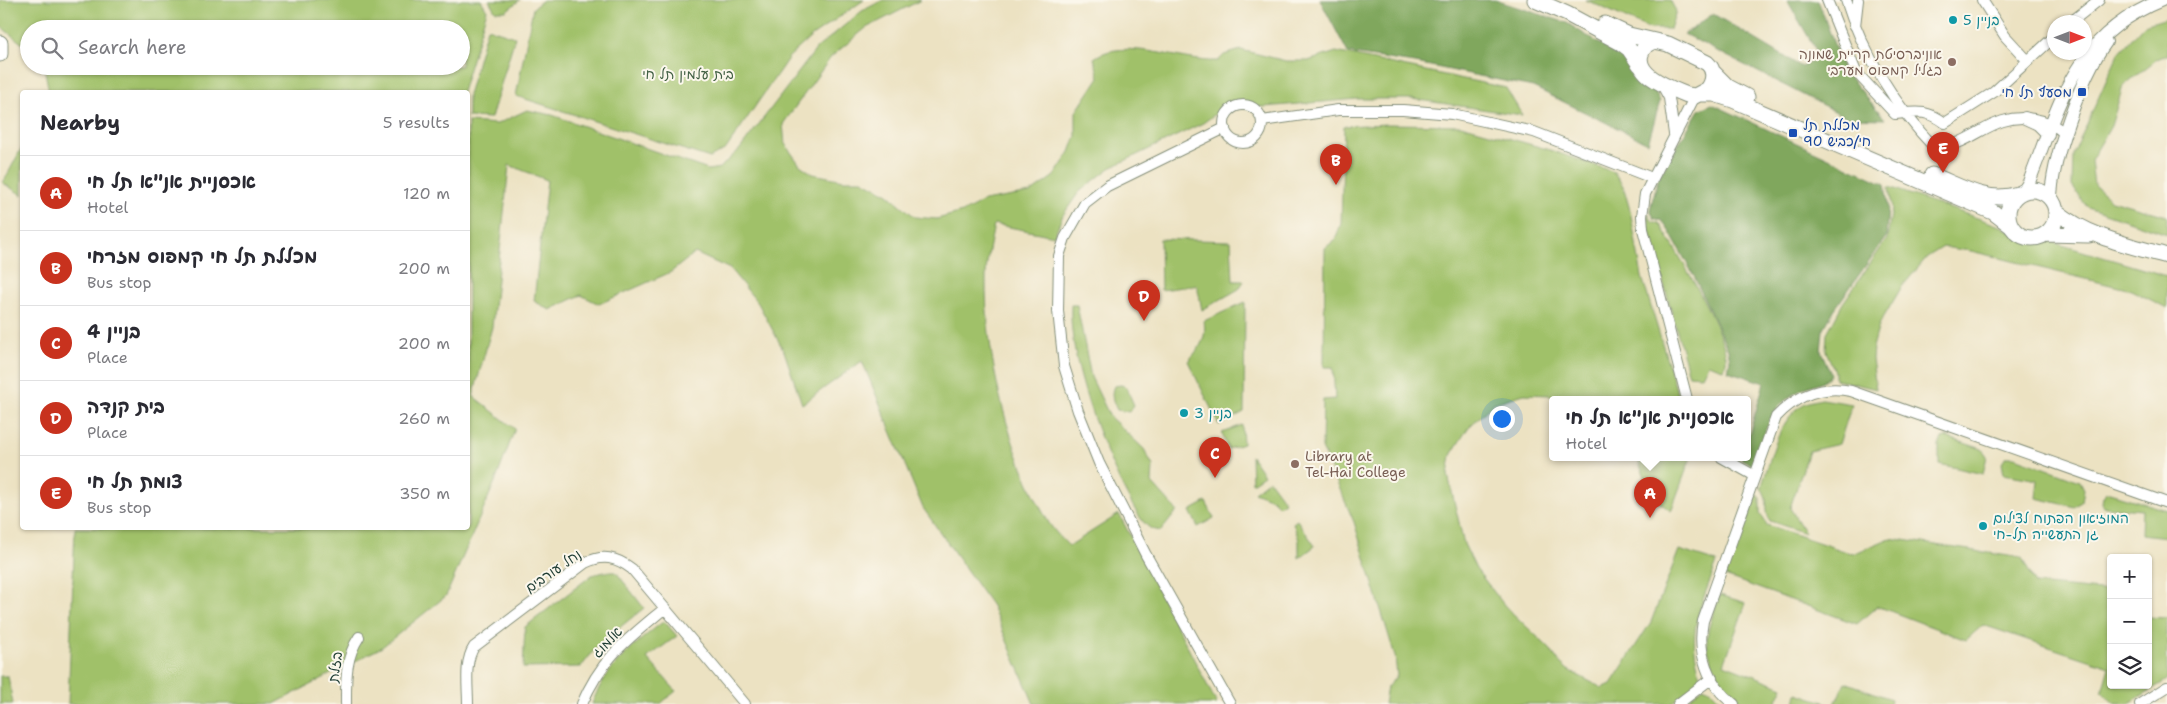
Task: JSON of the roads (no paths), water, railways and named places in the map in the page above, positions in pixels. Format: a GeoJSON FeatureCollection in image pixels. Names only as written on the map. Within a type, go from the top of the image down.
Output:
{"type":"FeatureCollection","features":[{"type":"Feature","properties":{"kind":"highway"},"geometry":{"type":"LineString","coordinates":[[1535,0],[1567,14],[1621,43],[1629,49],[1647,74],[1660,82],[1687,95],[1714,94],[1733,100],[1993,212],[2010,225],[2014,231],[2028,238],[2036,238],[2046,234],[2100,236]]}},
{"type":"Feature","properties":{"kind":"highway"},"geometry":{"type":"LineString","coordinates":[[1557,0],[1568,3],[1629,35],[1668,44],[1702,60],[1710,66],[1712,71],[1728,87],[1749,99],[1988,198],[2002,199],[2020,193],[2038,191],[2077,226],[2100,236],[2167,256]]}},
{"type":"Feature","properties":{"kind":"highway"},"geometry":{"type":"LineString","coordinates":[[1640,65],[1642,50],[1655,41]]}},
{"type":"Feature","properties":{"kind":"highway"},"geometry":{"type":"LineString","coordinates":[[0,43],[0,54]]}},
{"type":"Feature","properties":{"kind":"highway"},"geometry":{"type":"LineString","coordinates":[[1697,95],[1705,92],[1711,85],[1712,71]]}},
{"type":"Feature","properties":{"kind":"highway"},"geometry":{"type":"LineString","coordinates":[[2010,225],[2008,210],[2010,204],[2020,193]]}},
{"type":"Feature","properties":{"kind":"highway"},"geometry":{"type":"LineString","coordinates":[[2046,234],[2054,225],[2054,206]]}},
{"type":"Feature","properties":{"kind":"main road"},"geometry":{"type":"LineString","coordinates":[[2020,193],[2029,182],[2068,83],[2077,68],[2099,42],[2119,24],[2142,9],[2162,0]]}},
{"type":"Feature","properties":{"kind":"main road"},"geometry":{"type":"LineString","coordinates":[[2054,206],[2051,184],[2065,134],[2093,63],[2119,24]]}},
{"type":"Feature","properties":{"kind":"main road"},"geometry":{"type":"LineString","coordinates":[[2025,118],[2049,129]]}},
{"type":"Feature","properties":{"kind":"street"},"geometry":{"type":"LineString","coordinates":[[1827,0],[1856,72],[1895,114],[1922,112],[1933,114],[1945,123],[1994,92],[2047,43]]}},
{"type":"Feature","properties":{"kind":"street"},"geometry":{"type":"LineString","coordinates":[[1846,0],[1854,28],[1891,93],[1920,133],[1935,148],[1944,148],[1971,137],[2002,120],[2025,118]]}},
{"type":"Feature","properties":{"kind":"street"},"geometry":{"type":"LineString","coordinates":[[1854,28],[1858,0]]}},
{"type":"Feature","properties":{"kind":"street"},"geometry":{"type":"LineString","coordinates":[[1982,0],[2004,36],[2028,60]]}},
{"type":"Feature","properties":{"kind":"street"},"geometry":{"type":"LineString","coordinates":[[2080,15],[2099,0]]}},
{"type":"Feature","properties":{"kind":"street"},"geometry":{"type":"LineString","coordinates":[[1660,82],[1669,98],[1674,134]]}},
{"type":"Feature","properties":{"kind":"street"},"geometry":{"type":"LineString","coordinates":[[1686,396],[1643,229],[1643,204],[1652,178],[1674,134],[1697,95]]}},
{"type":"Feature","properties":{"kind":"street"},"geometry":{"type":"LineString","coordinates":[[1242,105],[1253,108],[1262,121],[1258,137],[1248,143],[1237,142],[1231,139],[1225,128],[1228,113],[1237,106],[1242,105]]}},
{"type":"Feature","properties":{"kind":"street"},"geometry":{"type":"LineString","coordinates":[[1262,121],[1338,110],[1403,110],[1452,114],[1534,132],[1652,178]]}},
{"type":"Feature","properties":{"kind":"street"},"geometry":{"type":"LineString","coordinates":[[1225,128],[1107,186],[1085,203],[1065,238],[1059,256],[1058,311],[1064,366],[1078,411],[1099,463],[1146,555],[1230,704]]}},
{"type":"Feature","properties":{"kind":"street"},"geometry":{"type":"LineString","coordinates":[[2049,129],[2065,134]]}},
{"type":"Feature","properties":{"kind":"street"},"geometry":{"type":"LineString","coordinates":[[1734,704],[1720,691],[1712,678],[1701,650],[1703,621],[1776,417],[1796,400],[1816,391],[1840,389],[1862,394],[2167,502]]}},
{"type":"Feature","properties":{"kind":"street"},"geometry":{"type":"LineString","coordinates":[[1728,461],[1755,476]]}},
{"type":"Feature","properties":{"kind":"street","name":"נחל עורבים"},"geometry":{"type":"LineString","coordinates":[[468,704],[468,665],[470,653],[474,646],[585,563],[596,558],[611,557],[622,561],[632,570],[745,704]]}},
{"type":"Feature","properties":{"kind":"street","name":"אלמוג"},"geometry":{"type":"LineString","coordinates":[[582,704],[591,682],[605,662],[621,645],[665,608]]}},
{"type":"Feature","properties":{"kind":"street","name":"בזלת"},"geometry":{"type":"LineString","coordinates":[[346,704],[348,661],[351,649],[359,637]]}},
{"type":"Feature","properties":{"kind":"street"},"geometry":{"type":"LineString","coordinates":[[1678,704],[1712,678]]}},
{"type":"Feature","properties":{"kind":"street"},"geometry":{"type":"LineString","coordinates":[[2140,704],[2167,687]]}},
{"type":"Feature","properties":{"kind":"place","name":"בניין 5"},"geometry":{"type":"Point","coordinates":[1953,20]}},
{"type":"Feature","properties":{"kind":"place","name":"אוניברסיטת קריית שמונה בגליל קמפוס מערבי"},"geometry":{"type":"Point","coordinates":[1952,62]}},
{"type":"Feature","properties":{"kind":"place","name":"מסעף תל חי"},"geometry":{"type":"Point","coordinates":[2082,92]}},
{"type":"Feature","properties":{"kind":"place","name":"מכללת תל חי/כביש 90"},"geometry":{"type":"Point","coordinates":[1793,133]}},
{"type":"Feature","properties":{"kind":"place","name":"צומת תל חי"},"geometry":{"type":"Point","coordinates":[1943,173]}},
{"type":"Feature","properties":{"kind":"place","name":"מכללת תל חי קמפוס מזרחי"},"geometry":{"type":"Point","coordinates":[1336,185]}},
{"type":"Feature","properties":{"kind":"place","name":"בית קנדה"},"geometry":{"type":"Point","coordinates":[1144,321]}},
{"type":"Feature","properties":{"kind":"place","name":"בניין 3"},"geometry":{"type":"Point","coordinates":[1184,413]}},
{"type":"Feature","properties":{"kind":"place","name":"Library at Tel-Hai College"},"geometry":{"type":"Point","coordinates":[1295,464]}},
{"type":"Feature","properties":{"kind":"place","name":"בניין 4"},"geometry":{"type":"Point","coordinates":[1215,478]}},
{"type":"Feature","properties":{"kind":"place","name":"אכסניית אנ\"א תל חי"},"geometry":{"type":"Point","coordinates":[1650,518]}},
{"type":"Feature","properties":{"kind":"place","name":"המוזיאון הפתוח לצילום גן התעשייה תל-חי"},"geometry":{"type":"Point","coordinates":[1983,526]}},
{"type":"Feature","properties":{"kind":"park label","name":"בית עלמין תל חי"},"geometry":{"type":"Point","coordinates":[688,74]}}]}
